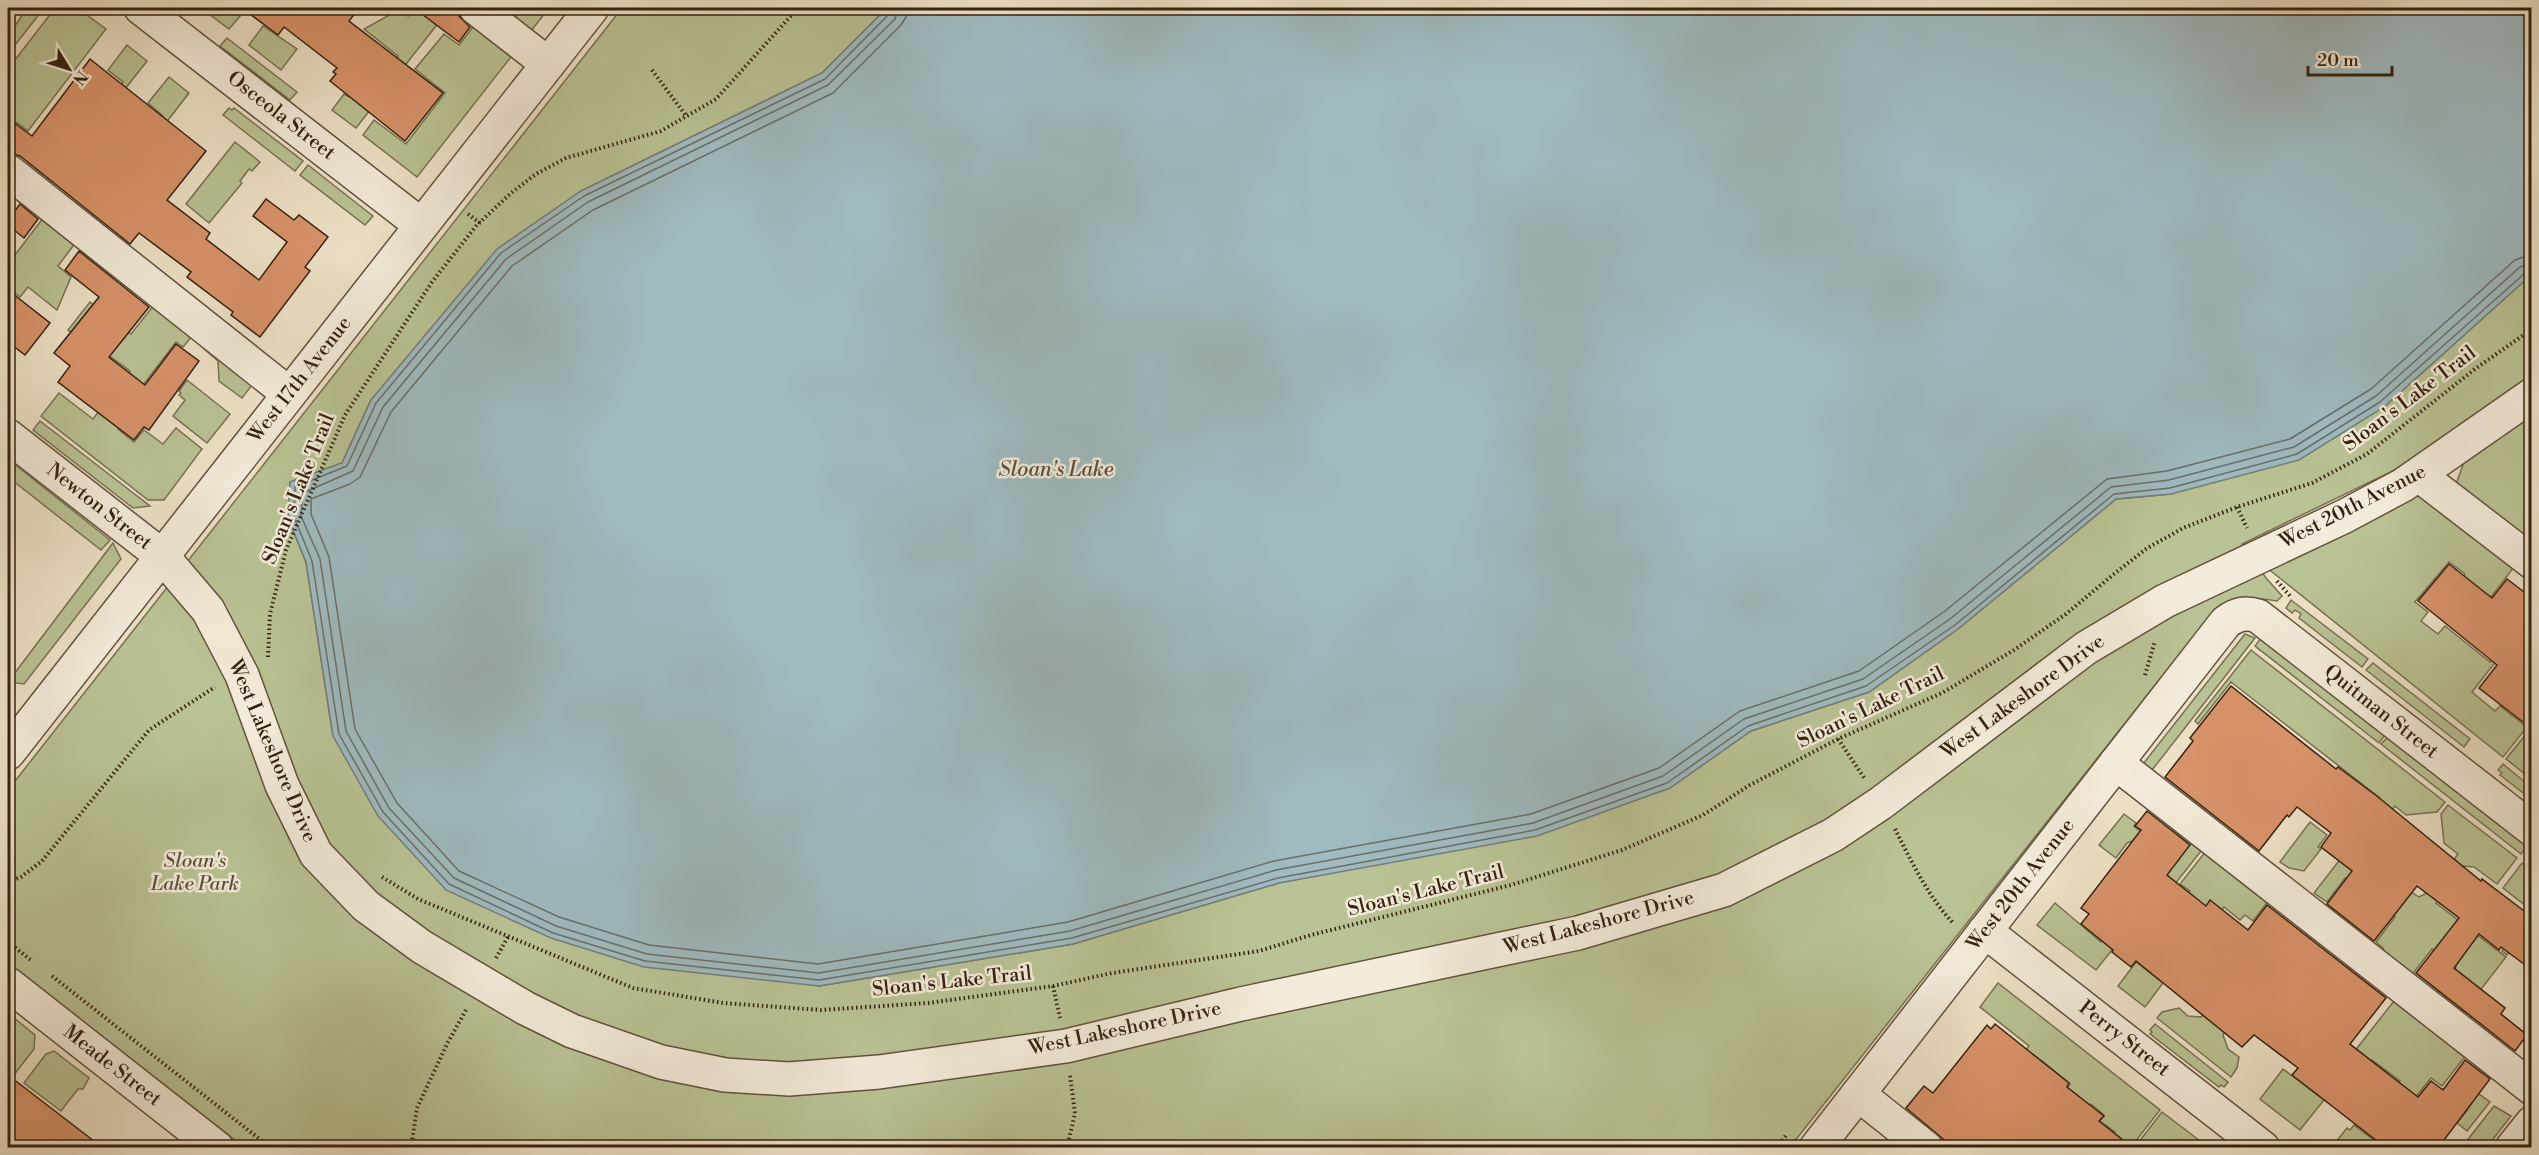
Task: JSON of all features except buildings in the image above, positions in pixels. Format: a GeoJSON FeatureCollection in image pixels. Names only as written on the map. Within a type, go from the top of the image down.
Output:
{"type":"FeatureCollection","features":[{"type":"Feature","properties":{"kind":"street","name":"Osceola Street"},"geometry":{"type":"LineString","coordinates":[[141,8],[421,225]]}},
{"type":"Feature","properties":{"kind":"street"},"geometry":{"type":"LineString","coordinates":[[476,8],[548,64]]}},
{"type":"Feature","properties":{"kind":"street","name":"West 17th Avenue"},"geometry":{"type":"LineString","coordinates":[[8,753],[592,8]]}},
{"type":"Feature","properties":{"kind":"street"},"geometry":{"type":"LineString","coordinates":[[8,171],[289,394]]}},
{"type":"Feature","properties":{"kind":"street","name":"West 20th Avenue"},"geometry":{"type":"LineString","coordinates":[[2164,601],[2345,516],[2419,475],[2532,395]]}},
{"type":"Feature","properties":{"kind":"street","name":"Newton Street"},"geometry":{"type":"LineString","coordinates":[[8,436],[162,556]]}},
{"type":"Feature","properties":{"kind":"street"},"geometry":{"type":"LineString","coordinates":[[2419,475],[2532,562]]}},
{"type":"Feature","properties":{"kind":"street","name":"West Lakeshore Drive"},"geometry":{"type":"LineString","coordinates":[[162,556],[208,610],[254,672],[282,785],[316,854],[366,906],[422,947],[525,1008],[572,1031],[661,1062],[725,1075],[789,1079],[879,1072],[1066,1046],[1241,1004],[1578,933],[1724,890],[1833,835],[1881,803],[2086,648],[2164,601]]}},
{"type":"Feature","properties":{"kind":"street","name":"Quitman Street"},"geometry":{"type":"LineString","coordinates":[[2226,622],[2240,614],[2258,616],[2532,829]]}},
{"type":"Feature","properties":{"kind":"street","name":"West 20th Avenue"},"geometry":{"type":"LineString","coordinates":[[1816,1148],[2226,622]]}},
{"type":"Feature","properties":{"kind":"street"},"geometry":{"type":"LineString","coordinates":[[2116,763],[2532,1088]]}},
{"type":"Feature","properties":{"kind":"street","name":"Perry Street"},"geometry":{"type":"LineString","coordinates":[[1985,931],[2263,1148]]}},
{"type":"Feature","properties":{"kind":"street","name":"Meade Street"},"geometry":{"type":"LineString","coordinates":[[8,984],[217,1148]]}},
{"type":"Feature","properties":{"kind":"street"},"geometry":{"type":"LineString","coordinates":[[1858,1094],[1926,1148]]}},
{"type":"Feature","properties":{"kind":"street"},"geometry":{"type":"LineString","coordinates":[[2512,1148],[2532,1123]]}},
{"type":"Feature","properties":{"kind":"path","name":"Sloan's Lake Trail"},"geometry":{"type":"LineString","coordinates":[[254,672],[286,550],[345,415],[432,282],[480,223],[511,193],[536,174],[566,158],[661,131],[716,99],[798,8]]}},
{"type":"Feature","properties":{"kind":"path"},"geometry":{"type":"LineString","coordinates":[[652,70],[687,117]]}},
{"type":"Feature","properties":{"kind":"path"},"geometry":{"type":"LineString","coordinates":[[463,210],[480,223]]}},
{"type":"Feature","properties":{"kind":"path","name":"Sloan's Lake Trail"},"geometry":{"type":"LineString","coordinates":[[374,872],[418,899],[633,988],[723,1003],[821,1010],[928,1003],[1053,986],[1112,973],[1258,951],[1311,935],[1511,885],[1622,850],[1703,815],[1750,785],[1838,740],[1942,693],[2066,615],[2114,573],[2146,549],[2183,528],[2237,507],[2312,483],[2367,454],[2475,369],[2532,329]]}},
{"type":"Feature","properties":{"kind":"path"},"geometry":{"type":"LineString","coordinates":[[8,882],[21,878],[42,861],[87,808],[131,749],[149,730],[216,687],[254,672]]}},
{"type":"Feature","properties":{"kind":"path"},"geometry":{"type":"LineString","coordinates":[[1838,740],[1881,803],[1909,857],[1942,909],[1954,924],[1967,918],[1985,931]]}},
{"type":"Feature","properties":{"kind":"path"},"geometry":{"type":"LineString","coordinates":[[411,1148],[417,1108],[447,1044],[509,935]]}},
{"type":"Feature","properties":{"kind":"path"},"geometry":{"type":"LineString","coordinates":[[8,942],[36,964]]}},
{"type":"Feature","properties":{"kind":"path"},"geometry":{"type":"LineString","coordinates":[[45,971],[271,1148]]}},
{"type":"Feature","properties":{"kind":"green space"},"geometry":{"type":"Polygon","coordinates":[[[27,8],[44,8],[8,54],[8,36],[27,8]]]}},
{"type":"Feature","properties":{"kind":"green space"},"geometry":{"type":"Polygon","coordinates":[[[55,8],[77,8],[106,29],[28,131],[16,122],[8,134],[8,69],[55,8]]]}},
{"type":"Feature","properties":{"kind":"green space"},"geometry":{"type":"Polygon","coordinates":[[[201,8],[247,8],[229,29],[201,8]]]}},
{"type":"Feature","properties":{"kind":"green space"},"geometry":{"type":"Polygon","coordinates":[[[450,8],[356,128],[332,110],[344,94],[349,97],[366,97],[398,56],[364,29],[400,9],[408,16],[413,13],[432,16],[450,8]]]}},
{"type":"Feature","properties":{"kind":"green space"},"geometry":{"type":"Polygon","coordinates":[[[491,8],[549,8],[527,36],[491,8]]]}},
{"type":"Feature","properties":{"kind":"green space","name":"Sloan's Lake Park"},"geometry":{"type":"Polygon","coordinates":[[[622,8],[887,8],[822,73],[581,191],[371,400],[342,463],[290,482],[288,518],[306,562],[333,736],[819,986],[1073,944],[1279,883],[1669,788],[1751,731],[1869,692],[1958,629],[2116,499],[2171,494],[2384,407],[2531,275],[2531,376],[2481,415],[2405,465],[2242,544],[2282,596],[2277,601],[2257,598],[2236,600],[2212,613],[1790,1147],[244,1147],[8,964],[8,790],[622,8]]]}},
{"type":"Feature","properties":{"kind":"green space"},"geometry":{"type":"Polygon","coordinates":[[[476,23],[514,53],[417,177],[363,135],[374,120],[406,144],[445,93],[415,69],[444,34],[459,45],[476,23]]]}},
{"type":"Feature","properties":{"kind":"green space"},"geometry":{"type":"Polygon","coordinates":[[[263,26],[297,49],[281,70],[249,45],[263,26]]]}},
{"type":"Feature","properties":{"kind":"green space"},"geometry":{"type":"Polygon","coordinates":[[[227,38],[297,92],[290,100],[220,46],[227,38]]]}},
{"type":"Feature","properties":{"kind":"green space"},"geometry":{"type":"Polygon","coordinates":[[[127,45],[147,61],[50,184],[26,166],[49,136],[82,136],[123,82],[108,70],[127,45]]]}},
{"type":"Feature","properties":{"kind":"green space"},"geometry":{"type":"Polygon","coordinates":[[[169,77],[189,93],[131,168],[126,164],[163,116],[148,103],[169,77]]]}},
{"type":"Feature","properties":{"kind":"green space"},"geometry":{"type":"Polygon","coordinates":[[[229,108],[232,110],[234,108],[303,161],[295,171],[223,115],[229,108]]]}},
{"type":"Feature","properties":{"kind":"green space"},"geometry":{"type":"Polygon","coordinates":[[[235,142],[260,162],[252,171],[249,169],[240,181],[242,183],[209,223],[186,204],[235,142]]]}},
{"type":"Feature","properties":{"kind":"green space"},"geometry":{"type":"Polygon","coordinates":[[[308,165],[373,216],[365,225],[300,175],[308,165]]]}},
{"type":"Feature","properties":{"kind":"green space"},"geometry":{"type":"Polygon","coordinates":[[[47,213],[79,238],[58,266],[71,277],[57,310],[28,287],[20,297],[8,288],[8,264],[47,213]]]}},
{"type":"Feature","properties":{"kind":"green space"},"geometry":{"type":"Polygon","coordinates":[[[158,300],[197,330],[183,347],[176,342],[123,411],[128,415],[118,429],[134,442],[144,430],[163,444],[176,428],[202,449],[164,500],[148,500],[41,416],[59,393],[93,419],[130,371],[111,357],[108,361],[68,330],[90,302],[131,334],[158,300]]]}},
{"type":"Feature","properties":{"kind":"green space"},"geometry":{"type":"Polygon","coordinates":[[[202,333],[259,376],[242,398],[219,381],[218,361],[203,348],[202,333]]]}},
{"type":"Feature","properties":{"kind":"green space"},"geometry":{"type":"Polygon","coordinates":[[[187,380],[230,414],[207,443],[173,416],[185,400],[179,395],[181,393],[179,391],[187,380]]]}},
{"type":"Feature","properties":{"kind":"green space"},"geometry":{"type":"Polygon","coordinates":[[[2531,412],[2531,510],[2524,519],[2531,525],[2531,535],[2528,539],[2455,487],[2464,462],[2531,412]]]}},
{"type":"Feature","properties":{"kind":"green space"},"geometry":{"type":"Polygon","coordinates":[[[40,421],[150,506],[133,508],[33,430],[40,421]]]}},
{"type":"Feature","properties":{"kind":"green space"},"geometry":{"type":"Polygon","coordinates":[[[8,459],[110,540],[101,550],[8,477],[8,459]]]}},
{"type":"Feature","properties":{"kind":"green space"},"geometry":{"type":"Polygon","coordinates":[[[2410,496],[2435,497],[2518,562],[2481,610],[2463,577],[2465,574],[2449,562],[2415,602],[2428,612],[2421,621],[2438,634],[2445,626],[2490,662],[2519,626],[2522,628],[2472,692],[2495,711],[2500,706],[2524,725],[2531,715],[2531,722],[2503,757],[2271,571],[2274,562],[2410,496]]]}},
{"type":"Feature","properties":{"kind":"green space"},"geometry":{"type":"Polygon","coordinates":[[[113,543],[121,559],[24,684],[8,682],[113,543]]]}},
{"type":"Feature","properties":{"kind":"green space"},"geometry":{"type":"Polygon","coordinates":[[[2291,600],[2368,659],[2362,667],[2299,618],[2301,614],[2295,610],[2292,613],[2286,608],[2291,600]]]}},
{"type":"Feature","properties":{"kind":"green space"},"geometry":{"type":"Polygon","coordinates":[[[2245,634],[2255,638],[2149,774],[2143,764],[2245,634]]]}},
{"type":"Feature","properties":{"kind":"green space"},"geometry":{"type":"Polygon","coordinates":[[[2261,638],[2385,735],[2379,743],[2255,646],[2261,638]]]}},
{"type":"Feature","properties":{"kind":"green space"},"geometry":{"type":"Polygon","coordinates":[[[2251,650],[2445,802],[2437,812],[2406,815],[2395,806],[2391,811],[2378,801],[2380,798],[2231,682],[2198,724],[2195,721],[2251,650]]]}},
{"type":"Feature","properties":{"kind":"green space"},"geometry":{"type":"Polygon","coordinates":[[[2373,663],[2470,739],[2464,747],[2366,670],[2373,663]]]}},
{"type":"Feature","properties":{"kind":"green space"},"geometry":{"type":"Polygon","coordinates":[[[2531,728],[2531,779],[2506,759],[2531,728]]]}},
{"type":"Feature","properties":{"kind":"green space"},"geometry":{"type":"Polygon","coordinates":[[[2388,737],[2527,846],[2521,854],[2381,744],[2388,737]]]}},
{"type":"Feature","properties":{"kind":"green space"},"geometry":{"type":"Polygon","coordinates":[[[2503,764],[2531,787],[2531,799],[2500,775],[2502,773],[2498,770],[2503,764]]]}},
{"type":"Feature","properties":{"kind":"green space"},"geometry":{"type":"Polygon","coordinates":[[[2448,805],[2517,858],[2497,884],[2474,867],[2463,866],[2452,878],[2445,872],[2458,854],[2444,843],[2441,814],[2448,805]]]}},
{"type":"Feature","properties":{"kind":"green space"},"geometry":{"type":"Polygon","coordinates":[[[2124,814],[2136,823],[2134,826],[2146,836],[2127,843],[2116,858],[2099,845],[2124,814]]]}},
{"type":"Feature","properties":{"kind":"green space"},"geometry":{"type":"Polygon","coordinates":[[[2310,822],[2327,835],[2318,847],[2321,849],[2304,871],[2289,868],[2280,862],[2310,822]]]}},
{"type":"Feature","properties":{"kind":"green space"},"geometry":{"type":"Polygon","coordinates":[[[2178,825],[2205,846],[2167,894],[2150,861],[2178,825]]]}},
{"type":"Feature","properties":{"kind":"green space"},"geometry":{"type":"Polygon","coordinates":[[[2362,831],[2407,889],[2419,897],[2439,887],[2440,897],[2436,903],[2506,957],[2458,1019],[2432,999],[2456,967],[2432,949],[2408,980],[2387,964],[2383,948],[2376,942],[2395,917],[2345,878],[2327,902],[2314,893],[2362,831]]]}},
{"type":"Feature","properties":{"kind":"green space"},"geometry":{"type":"Polygon","coordinates":[[[2206,851],[2269,900],[2253,921],[2245,915],[2240,920],[2224,907],[2207,929],[2186,896],[2190,891],[2180,884],[2206,851]]]}},
{"type":"Feature","properties":{"kind":"green space"},"geometry":{"type":"Polygon","coordinates":[[[2522,863],[2531,870],[2531,923],[2507,955],[2502,951],[2527,919],[2526,906],[2503,888],[2522,863]]]}},
{"type":"Feature","properties":{"kind":"green space"},"geometry":{"type":"Polygon","coordinates":[[[2055,903],[2101,942],[2109,932],[2124,935],[2096,970],[2037,925],[2055,903]]]}},
{"type":"Feature","properties":{"kind":"green space"},"geometry":{"type":"Polygon","coordinates":[[[2136,962],[2163,983],[2145,1007],[2118,986],[2136,962]]]}},
{"type":"Feature","properties":{"kind":"green space"},"geometry":{"type":"Polygon","coordinates":[[[1998,983],[2160,1110],[2131,1147],[2103,1147],[2115,1132],[2100,1121],[2104,1115],[2091,1104],[2036,1128],[2070,1084],[2042,1061],[1963,1132],[2029,1046],[1980,1007],[1998,983]]]}},
{"type":"Feature","properties":{"kind":"green space"},"geometry":{"type":"Polygon","coordinates":[[[2394,1001],[2467,1054],[2442,1086],[2431,1078],[2387,1133],[2391,1093],[2400,1081],[2372,1060],[2368,1064],[2354,1052],[2394,1001]]]}},
{"type":"Feature","properties":{"kind":"green space"},"geometry":{"type":"Polygon","coordinates":[[[2179,1008],[2188,1016],[2201,1017],[2205,1012],[2227,1029],[2223,1035],[2228,1049],[2239,1057],[2237,1068],[2231,1077],[2157,1018],[2162,1012],[2179,1008]]]}},
{"type":"Feature","properties":{"kind":"green space"},"geometry":{"type":"Polygon","coordinates":[[[8,1013],[35,1035],[34,1049],[13,1076],[8,1071],[8,1013]]]}},
{"type":"Feature","properties":{"kind":"green space"},"geometry":{"type":"Polygon","coordinates":[[[2155,1024],[2228,1082],[2224,1087],[2221,1085],[2219,1087],[2150,1034],[2155,1024]]]}},
{"type":"Feature","properties":{"kind":"green space"},"geometry":{"type":"Polygon","coordinates":[[[54,1051],[89,1078],[83,1089],[78,1089],[61,1111],[24,1083],[46,1054],[54,1051]]]}},
{"type":"Feature","properties":{"kind":"green space"},"geometry":{"type":"Polygon","coordinates":[[[2283,1069],[2324,1100],[2300,1130],[2260,1099],[2283,1069]]]}},
{"type":"Feature","properties":{"kind":"green space"},"geometry":{"type":"Polygon","coordinates":[[[2454,1076],[2490,1102],[2467,1131],[2457,1123],[2468,1109],[2444,1089],[2454,1076]]]}},
{"type":"Feature","properties":{"kind":"green space"},"geometry":{"type":"Polygon","coordinates":[[[2494,1106],[2511,1116],[2487,1147],[2462,1147],[2494,1106]]]}},
{"type":"Feature","properties":{"kind":"green space"},"geometry":{"type":"Polygon","coordinates":[[[2162,1112],[2208,1147],[2144,1147],[2138,1143],[2162,1112]]]}},
{"type":"Feature","properties":{"kind":"green space"},"geometry":{"type":"Polygon","coordinates":[[[2354,1125],[2383,1147],[2332,1147],[2347,1128],[2350,1130],[2354,1125]]]}},
{"type":"Feature","properties":{"kind":"water","name":"Sloan's Lake"},"geometry":{"type":"Polygon","coordinates":[[[887,8],[2531,8],[2531,275],[2384,407],[2299,460],[2171,494],[2116,499],[1958,629],[1869,692],[1751,731],[1670,788],[1537,836],[1279,883],[1073,944],[819,986],[644,967],[551,938],[446,890],[378,816],[333,736],[306,562],[288,518],[290,482],[342,463],[371,400],[497,249],[581,191],[822,73],[887,8]]]}}]}
